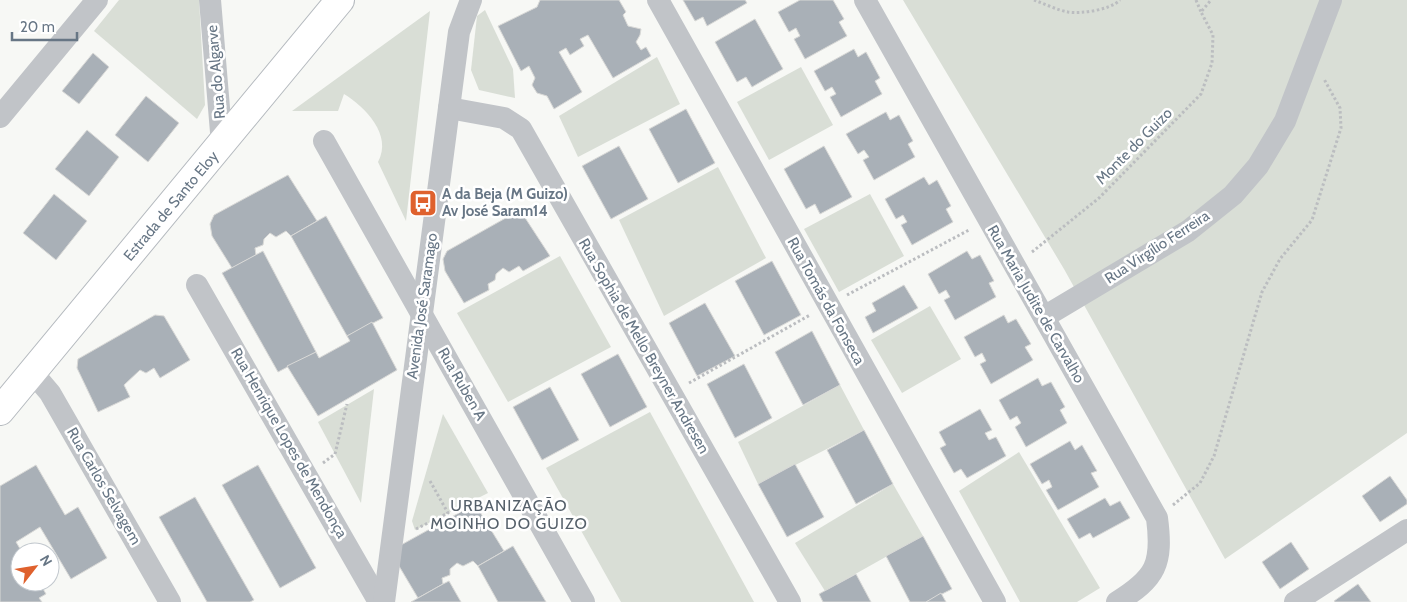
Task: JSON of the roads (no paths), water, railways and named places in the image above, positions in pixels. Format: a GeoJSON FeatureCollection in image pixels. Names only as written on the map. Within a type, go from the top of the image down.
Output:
{"type":"FeatureCollection","features":[{"type":"Feature","properties":{"kind":"main road","name":"Estrada de Santo Eloy"},"geometry":{"type":"LineString","coordinates":[[0,411],[340,0]]}},
{"type":"Feature","properties":{"kind":"street"},"geometry":{"type":"LineString","coordinates":[[0,117],[97,0]]}},
{"type":"Feature","properties":{"kind":"street","name":"Rua do Algarve"},"geometry":{"type":"LineString","coordinates":[[210,0],[222,144]]}},
{"type":"Feature","properties":{"kind":"street","name":"Rua Tomás da Fonseca"},"geometry":{"type":"LineString","coordinates":[[658,0],[995,602]]}},
{"type":"Feature","properties":{"kind":"street","name":"Rua Maria Judite de Carvalho"},"geometry":{"type":"LineString","coordinates":[[865,0],[1157,518],[1160,545],[1156,566],[1140,588],[1117,602]]}},
{"type":"Feature","properties":{"kind":"street","name":"Rua Virgílio Ferreira"},"geometry":{"type":"LineString","coordinates":[[1044,317],[1188,231],[1233,196],[1258,166],[1285,121],[1332,0]]}},
{"type":"Feature","properties":{"kind":"street","name":"Avenida José Saramago"},"geometry":{"type":"LineString","coordinates":[[384,602],[420,314],[459,32],[466,4]]}},
{"type":"Feature","properties":{"kind":"street","name":"Rua Sophia de Mello Breyner Andresen"},"geometry":{"type":"LineString","coordinates":[[449,108],[504,118],[521,129],[790,602]]}},
{"type":"Feature","properties":{"kind":"street","name":"Rua Ruben A"},"geometry":{"type":"LineString","coordinates":[[324,141],[584,602]]}},
{"type":"Feature","properties":{"kind":"street","name":"Rua Henrique Lopes de Mendonça"},"geometry":{"type":"LineString","coordinates":[[197,285],[307,473],[379,602]]}},
{"type":"Feature","properties":{"kind":"street","name":"Rua Carlos Selvagem"},"geometry":{"type":"LineString","coordinates":[[33,373],[50,393],[170,602]]}},
{"type":"Feature","properties":{"kind":"street"},"geometry":{"type":"LineString","coordinates":[[1295,602],[1407,530]]}},
{"type":"Feature","properties":{"kind":"place","name":"A da Beja (M Guizo) Av José Saram14"},"geometry":{"type":"Point","coordinates":[423,203]}},
{"type":"Feature","properties":{"kind":"district","name":"URBANIZAÇÃO MOINHO DO GUIZO"},"geometry":{"type":"Point","coordinates":[509,514]}}]}
